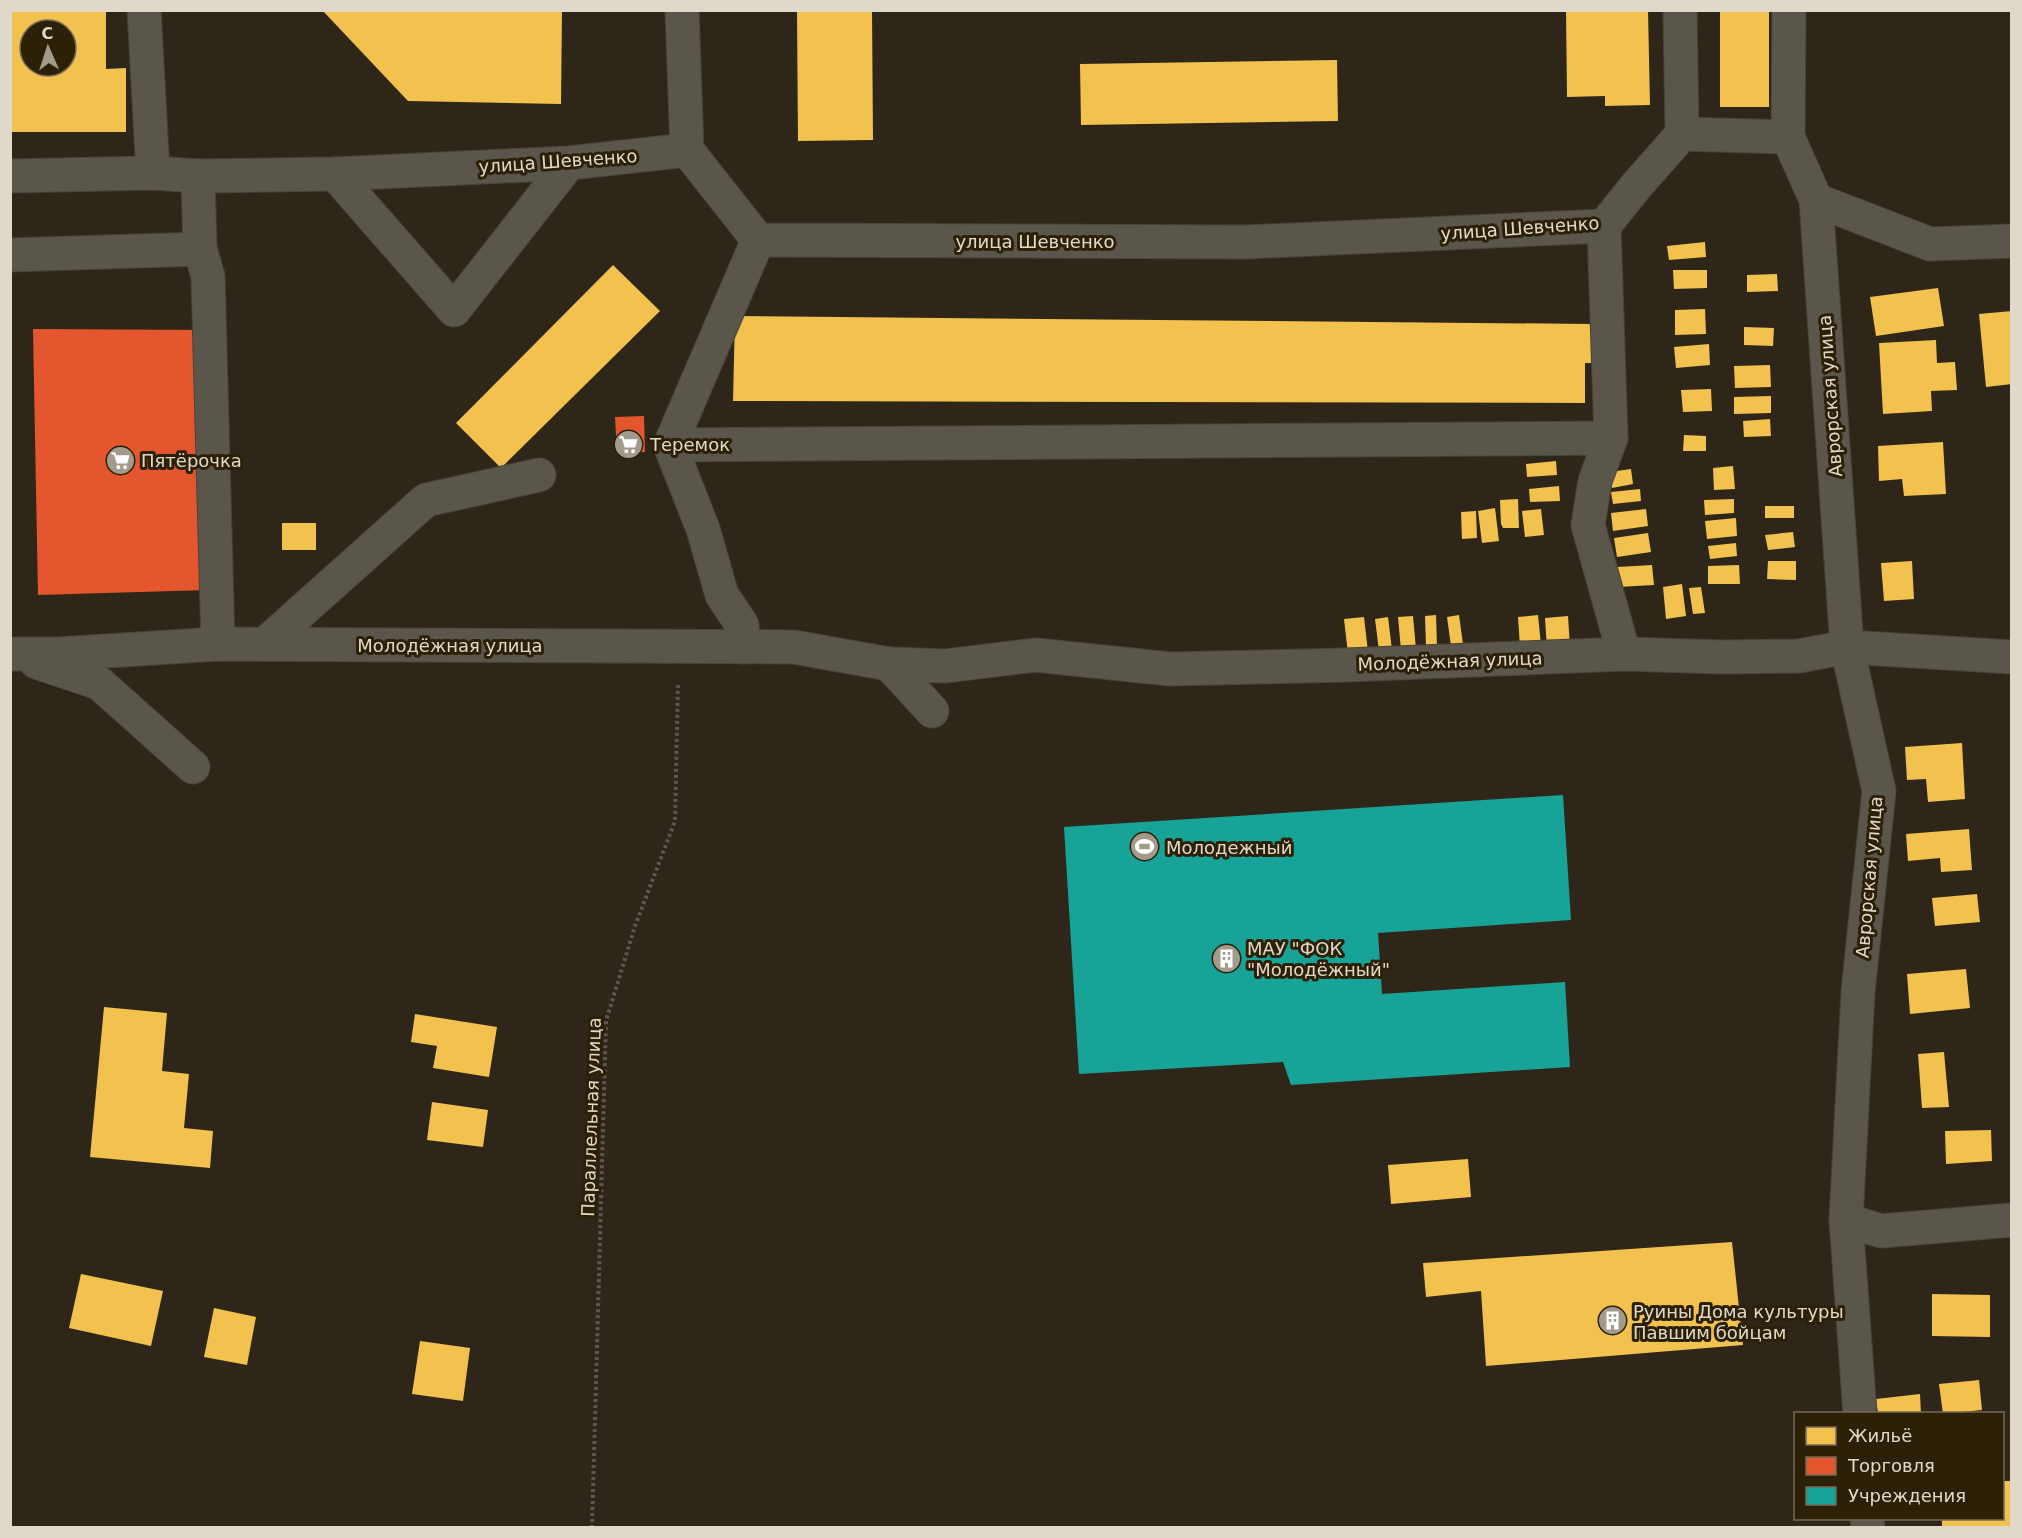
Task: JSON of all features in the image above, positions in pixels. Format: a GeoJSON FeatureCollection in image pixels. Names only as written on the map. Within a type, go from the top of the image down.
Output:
{"type":"FeatureCollection","features":[{"type":"Feature","properties":{"kind":"street"},"geometry":{"type":"LineString","coordinates":[[144,10],[153,173]]}},
{"type":"Feature","properties":{"kind":"street"},"geometry":{"type":"LineString","coordinates":[[682,10],[687,150],[758,240],[670,445],[703,529],[722,595],[742,625],[744,647]]}},
{"type":"Feature","properties":{"kind":"street"},"geometry":{"type":"LineString","coordinates":[[1680,10],[1682,134],[1788,137]]}},
{"type":"Feature","properties":{"kind":"street"},"geometry":{"type":"LineString","coordinates":[[1789,10],[1788,137],[1816,200],[1930,244],[2012,241]]}},
{"type":"Feature","properties":{"kind":"street","name":"улица Шевченко"},"geometry":{"type":"LineString","coordinates":[[758,240],[1246,242],[1604,226],[1682,134]]}},
{"type":"Feature","properties":{"kind":"street","name":"улица Шевченко"},"geometry":{"type":"LineString","coordinates":[[10,176],[153,173],[198,176],[335,174],[569,163],[687,150]]}},
{"type":"Feature","properties":{"kind":"street"},"geometry":{"type":"LineString","coordinates":[[335,174],[454,310],[569,163]]}},
{"type":"Feature","properties":{"kind":"street"},"geometry":{"type":"LineString","coordinates":[[198,176],[200,249],[208,276],[218,644]]}},
{"type":"Feature","properties":{"kind":"street","name":"Аврорская улица"},"geometry":{"type":"LineString","coordinates":[[1816,200],[1847,647],[1879,791],[1858,992],[1846,1220],[1860,1412]]}},
{"type":"Feature","properties":{"kind":"street"},"geometry":{"type":"LineString","coordinates":[[1604,226],[1611,438],[1595,481],[1588,525],[1624,654]]}},
{"type":"Feature","properties":{"kind":"street"},"geometry":{"type":"LineString","coordinates":[[10,255],[200,249]]}},
{"type":"Feature","properties":{"kind":"street"},"geometry":{"type":"LineString","coordinates":[[670,445],[1611,438]]}},
{"type":"Feature","properties":{"kind":"street"},"geometry":{"type":"LineString","coordinates":[[265,645],[426,500],[539,475]]}},
{"type":"Feature","properties":{"kind":"street","name":"Молодёжная улица"},"geometry":{"type":"LineString","coordinates":[[11,653],[58,654],[218,644],[794,647],[889,664],[945,666],[1036,655],[1182,668],[1346,665],[1624,654],[1724,657],[1799,656],[1847,647],[2012,657]]}},
{"type":"Feature","properties":{"kind":"street"},"geometry":{"type":"LineString","coordinates":[[11,653],[99,683],[194,767]]}},
{"type":"Feature","properties":{"kind":"street"},"geometry":{"type":"LineString","coordinates":[[889,664],[932,711]]}},
{"type":"Feature","properties":{"kind":"street"},"geometry":{"type":"LineString","coordinates":[[1846,1220],[1881,1231],[2012,1220]]}},
{"type":"Feature","properties":{"kind":"path","name":"Параллельная улица"},"geometry":{"type":"LineString","coordinates":[[592,1527],[606,1021],[635,926],[675,821],[679,665],[677,646]]}},
{"type":"Feature","properties":{"kind":"building: Жильё"},"geometry":{"type":"Polygon","coordinates":[[[10,10],[106,10],[106,69],[126,68],[126,132],[10,132],[10,10]]]}},
{"type":"Feature","properties":{"kind":"building: Жильё"},"geometry":{"type":"Polygon","coordinates":[[[322,10],[562,10],[561,104],[408,101],[322,10]]]}},
{"type":"Feature","properties":{"kind":"building: Жильё"},"geometry":{"type":"Polygon","coordinates":[[[797,10],[872,10],[873,140],[798,141],[797,10]]]}},
{"type":"Feature","properties":{"kind":"building: Жильё"},"geometry":{"type":"Polygon","coordinates":[[[1566,10],[1648,10],[1650,105],[1605,106],[1605,96],[1567,97],[1566,10]]]}},
{"type":"Feature","properties":{"kind":"building: Жильё"},"geometry":{"type":"Polygon","coordinates":[[[1720,10],[1769,10],[1769,107],[1720,107],[1720,10]]]}},
{"type":"Feature","properties":{"kind":"building: Жильё"},"geometry":{"type":"Polygon","coordinates":[[[1337,60],[1338,121],[1081,125],[1080,64],[1337,60]]]}},
{"type":"Feature","properties":{"kind":"building: Жильё"},"geometry":{"type":"Polygon","coordinates":[[[1705,242],[1706,257],[1669,260],[1667,246],[1705,242]]]}},
{"type":"Feature","properties":{"kind":"building: Жильё"},"geometry":{"type":"Polygon","coordinates":[[[613,265],[660,311],[501,468],[456,423],[613,265]]]}},
{"type":"Feature","properties":{"kind":"building: Жильё"},"geometry":{"type":"Polygon","coordinates":[[[1673,270],[1707,270],[1707,288],[1674,289],[1673,270]]]}},
{"type":"Feature","properties":{"kind":"building: Жильё"},"geometry":{"type":"Polygon","coordinates":[[[1777,274],[1778,291],[1747,292],[1747,275],[1777,274]]]}},
{"type":"Feature","properties":{"kind":"building: Жильё"},"geometry":{"type":"Polygon","coordinates":[[[1938,288],[1944,326],[1876,336],[1870,297],[1938,288]]]}},
{"type":"Feature","properties":{"kind":"building: Жильё"},"geometry":{"type":"Polygon","coordinates":[[[1705,309],[1706,334],[1675,335],[1675,310],[1705,309]]]}},
{"type":"Feature","properties":{"kind":"building: Жильё"},"geometry":{"type":"Polygon","coordinates":[[[2012,311],[2012,384],[1986,387],[1979,314],[2012,311]]]}},
{"type":"Feature","properties":{"kind":"building: Жильё"},"geometry":{"type":"Polygon","coordinates":[[[735,316],[1591,324],[1591,363],[1585,363],[1585,403],[733,401],[735,316]]]}},
{"type":"Feature","properties":{"kind":"building: Жильё"},"geometry":{"type":"Polygon","coordinates":[[[1744,327],[1774,328],[1773,346],[1744,345],[1744,327]]]}},
{"type":"Feature","properties":{"kind":"building: Жильё"},"geometry":{"type":"Polygon","coordinates":[[[1936,340],[1937,363],[1955,362],[1957,390],[1931,391],[1932,411],[1883,414],[1879,343],[1936,340]]]}},
{"type":"Feature","properties":{"kind":"building: Жильё"},"geometry":{"type":"Polygon","coordinates":[[[1709,344],[1710,365],[1676,368],[1674,347],[1709,344]]]}},
{"type":"Feature","properties":{"kind":"building: Жильё"},"geometry":{"type":"Polygon","coordinates":[[[1770,365],[1771,387],[1735,388],[1734,366],[1770,365]]]}},
{"type":"Feature","properties":{"kind":"building: Жильё"},"geometry":{"type":"Polygon","coordinates":[[[1711,389],[1712,411],[1683,412],[1681,390],[1711,389]]]}},
{"type":"Feature","properties":{"kind":"building: Жильё"},"geometry":{"type":"Polygon","coordinates":[[[1771,396],[1771,413],[1734,414],[1734,397],[1771,396]]]}},
{"type":"Feature","properties":{"kind":"building: Жильё"},"geometry":{"type":"Polygon","coordinates":[[[1770,419],[1771,436],[1744,437],[1743,421],[1770,419]]]}},
{"type":"Feature","properties":{"kind":"building: Жильё"},"geometry":{"type":"Polygon","coordinates":[[[1684,435],[1706,436],[1706,451],[1683,451],[1684,435]]]}},
{"type":"Feature","properties":{"kind":"building: Жильё"},"geometry":{"type":"Polygon","coordinates":[[[1943,442],[1946,494],[1904,496],[1902,479],[1879,481],[1878,446],[1943,442]]]}},
{"type":"Feature","properties":{"kind":"building: Жильё"},"geometry":{"type":"Polygon","coordinates":[[[1556,461],[1557,475],[1527,477],[1526,464],[1556,461]]]}},
{"type":"Feature","properties":{"kind":"building: Жильё"},"geometry":{"type":"Polygon","coordinates":[[[1733,466],[1735,489],[1714,490],[1713,468],[1733,466]]]}},
{"type":"Feature","properties":{"kind":"building: Жильё"},"geometry":{"type":"Polygon","coordinates":[[[1631,469],[1633,484],[1612,488],[1610,472],[1631,469]]]}},
{"type":"Feature","properties":{"kind":"building: Жильё"},"geometry":{"type":"Polygon","coordinates":[[[1559,486],[1560,501],[1530,502],[1529,489],[1559,486]]]}},
{"type":"Feature","properties":{"kind":"building: Жильё"},"geometry":{"type":"Polygon","coordinates":[[[1640,489],[1641,501],[1613,504],[1611,492],[1640,489]]]}},
{"type":"Feature","properties":{"kind":"building: Жильё"},"geometry":{"type":"Polygon","coordinates":[[[1518,499],[1519,528],[1503,528],[1500,500],[1518,499]]]}},
{"type":"Feature","properties":{"kind":"building: Жильё"},"geometry":{"type":"Polygon","coordinates":[[[1734,499],[1734,513],[1705,515],[1704,500],[1734,499]]]}},
{"type":"Feature","properties":{"kind":"building: Жильё"},"geometry":{"type":"Polygon","coordinates":[[[1765,506],[1794,506],[1794,518],[1765,518],[1765,506]]]}},
{"type":"Feature","properties":{"kind":"building: Жильё"},"geometry":{"type":"Polygon","coordinates":[[[1495,508],[1499,541],[1482,543],[1478,511],[1495,508]]]}},
{"type":"Feature","properties":{"kind":"building: Жильё"},"geometry":{"type":"Polygon","coordinates":[[[1541,509],[1544,535],[1525,537],[1522,511],[1541,509]]]}},
{"type":"Feature","properties":{"kind":"building: Жильё"},"geometry":{"type":"Polygon","coordinates":[[[1646,509],[1648,526],[1613,531],[1611,513],[1646,509]]]}},
{"type":"Feature","properties":{"kind":"building: Жильё"},"geometry":{"type":"Polygon","coordinates":[[[1476,511],[1477,538],[1462,539],[1461,512],[1476,511]]]}},
{"type":"Feature","properties":{"kind":"building: Жильё"},"geometry":{"type":"Polygon","coordinates":[[[1736,518],[1737,536],[1707,539],[1705,521],[1736,518]]]}},
{"type":"Feature","properties":{"kind":"building: Жильё"},"geometry":{"type":"Polygon","coordinates":[[[282,523],[316,523],[316,550],[282,550],[282,523]]]}},
{"type":"Feature","properties":{"kind":"building: Жильё"},"geometry":{"type":"Polygon","coordinates":[[[1793,532],[1795,547],[1768,550],[1765,535],[1793,532]]]}},
{"type":"Feature","properties":{"kind":"building: Жильё"},"geometry":{"type":"Polygon","coordinates":[[[1648,533],[1651,552],[1617,557],[1614,538],[1648,533]]]}},
{"type":"Feature","properties":{"kind":"building: Жильё"},"geometry":{"type":"Polygon","coordinates":[[[1736,543],[1737,556],[1710,559],[1708,546],[1736,543]]]}},
{"type":"Feature","properties":{"kind":"building: Жильё"},"geometry":{"type":"Polygon","coordinates":[[[1768,561],[1796,561],[1796,580],[1767,579],[1768,561]]]}},
{"type":"Feature","properties":{"kind":"building: Жильё"},"geometry":{"type":"Polygon","coordinates":[[[1912,561],[1914,599],[1884,601],[1881,563],[1912,561]]]}},
{"type":"Feature","properties":{"kind":"building: Жильё"},"geometry":{"type":"Polygon","coordinates":[[[1652,565],[1654,585],[1618,587],[1617,567],[1652,565]]]}},
{"type":"Feature","properties":{"kind":"building: Жильё"},"geometry":{"type":"Polygon","coordinates":[[[1739,565],[1740,584],[1708,584],[1708,566],[1739,565]]]}},
{"type":"Feature","properties":{"kind":"building: Жильё"},"geometry":{"type":"Polygon","coordinates":[[[1682,584],[1686,616],[1666,619],[1663,587],[1682,584]]]}},
{"type":"Feature","properties":{"kind":"building: Жильё"},"geometry":{"type":"Polygon","coordinates":[[[1701,587],[1705,613],[1693,614],[1689,588],[1701,587]]]}},
{"type":"Feature","properties":{"kind":"building: Жильё"},"geometry":{"type":"Polygon","coordinates":[[[1436,615],[1437,646],[1426,646],[1425,616],[1436,615]]]}},
{"type":"Feature","properties":{"kind":"building: Жильё"},"geometry":{"type":"Polygon","coordinates":[[[1459,615],[1463,644],[1451,646],[1447,617],[1459,615]]]}},
{"type":"Feature","properties":{"kind":"building: Жильё"},"geometry":{"type":"Polygon","coordinates":[[[1538,615],[1541,645],[1520,647],[1518,617],[1538,615]]]}},
{"type":"Feature","properties":{"kind":"building: Жильё"},"geometry":{"type":"Polygon","coordinates":[[[1413,616],[1416,649],[1401,650],[1398,617],[1413,616]]]}},
{"type":"Feature","properties":{"kind":"building: Жильё"},"geometry":{"type":"Polygon","coordinates":[[[1568,616],[1570,647],[1547,649],[1545,618],[1568,616]]]}},
{"type":"Feature","properties":{"kind":"building: Жильё"},"geometry":{"type":"Polygon","coordinates":[[[1364,617],[1368,652],[1348,654],[1344,619],[1364,617]]]}},
{"type":"Feature","properties":{"kind":"building: Жильё"},"geometry":{"type":"Polygon","coordinates":[[[1388,617],[1392,650],[1379,651],[1375,619],[1388,617]]]}},
{"type":"Feature","properties":{"kind":"building: Жильё"},"geometry":{"type":"Polygon","coordinates":[[[1962,743],[1965,799],[1928,802],[1926,779],[1907,780],[1905,747],[1962,743]]]}},
{"type":"Feature","properties":{"kind":"building: Жильё"},"geometry":{"type":"Polygon","coordinates":[[[1969,829],[1972,870],[1941,872],[1940,858],[1908,861],[1906,834],[1969,829]]]}},
{"type":"Feature","properties":{"kind":"building: Жильё"},"geometry":{"type":"Polygon","coordinates":[[[1977,894],[1980,922],[1935,926],[1932,898],[1977,894]]]}},
{"type":"Feature","properties":{"kind":"building: Жильё"},"geometry":{"type":"Polygon","coordinates":[[[1966,969],[1970,1008],[1910,1014],[1907,974],[1966,969]]]}},
{"type":"Feature","properties":{"kind":"building: Жильё"},"geometry":{"type":"Polygon","coordinates":[[[104,1007],[167,1013],[162,1071],[189,1074],[184,1128],[213,1131],[210,1168],[90,1157],[104,1007]]]}},
{"type":"Feature","properties":{"kind":"building: Жильё"},"geometry":{"type":"Polygon","coordinates":[[[415,1014],[497,1027],[489,1077],[433,1068],[437,1046],[411,1042],[415,1014]]]}},
{"type":"Feature","properties":{"kind":"building: Жильё"},"geometry":{"type":"Polygon","coordinates":[[[1944,1052],[1949,1107],[1922,1108],[1918,1054],[1944,1052]]]}},
{"type":"Feature","properties":{"kind":"building: Жильё"},"geometry":{"type":"Polygon","coordinates":[[[432,1102],[488,1110],[483,1147],[427,1140],[432,1102]]]}},
{"type":"Feature","properties":{"kind":"building: Жильё"},"geometry":{"type":"Polygon","coordinates":[[[1991,1130],[1992,1161],[1946,1164],[1945,1131],[1991,1130]]]}},
{"type":"Feature","properties":{"kind":"building: Жильё"},"geometry":{"type":"Polygon","coordinates":[[[1468,1159],[1471,1197],[1391,1204],[1388,1165],[1468,1159]]]}},
{"type":"Feature","properties":{"kind":"building: Жильё","name":"Руины Дома культуры Павшим бойцам"},"geometry":{"type":"Polygon","coordinates":[[[1732,1242],[1743,1345],[1486,1366],[1481,1291],[1426,1297],[1423,1263],[1732,1242]]]}},
{"type":"Feature","properties":{"kind":"building: Жильё"},"geometry":{"type":"Polygon","coordinates":[[[81,1274],[163,1291],[151,1346],[69,1328],[81,1274]]]}},
{"type":"Feature","properties":{"kind":"building: Жильё"},"geometry":{"type":"Polygon","coordinates":[[[1932,1294],[1990,1295],[1990,1337],[1932,1336],[1932,1294]]]}},
{"type":"Feature","properties":{"kind":"building: Жильё"},"geometry":{"type":"Polygon","coordinates":[[[214,1308],[256,1317],[247,1365],[204,1357],[214,1308]]]}},
{"type":"Feature","properties":{"kind":"building: Жильё"},"geometry":{"type":"Polygon","coordinates":[[[420,1341],[470,1348],[463,1401],[412,1394],[420,1341]]]}},
{"type":"Feature","properties":{"kind":"building: Жильё"},"geometry":{"type":"Polygon","coordinates":[[[1979,1380],[1982,1410],[1943,1412],[1939,1384],[1979,1380]]]}},
{"type":"Feature","properties":{"kind":"building: Жильё"},"geometry":{"type":"Polygon","coordinates":[[[1920,1394],[1921,1412],[1878,1412],[1876,1399],[1920,1394]]]}},
{"type":"Feature","properties":{"kind":"building: Жильё"},"geometry":{"type":"Polygon","coordinates":[[[2004,1481],[2012,1481],[2012,1526],[1942,1528],[1942,1520],[2004,1520],[2004,1481]]]}},
{"type":"Feature","properties":{"kind":"building: Торговля","name":"Пятёрочка"},"geometry":{"type":"Polygon","coordinates":[[[33,329],[203,330],[207,590],[38,595],[33,329]]]}},
{"type":"Feature","properties":{"kind":"building: Торговля"},"geometry":{"type":"Polygon","coordinates":[[[644,416],[645,452],[617,453],[615,417],[644,416]]]}},
{"type":"Feature","properties":{"kind":"building: Учреждения","name":"МАУ \"ФОК \"Молодёжный\""},"geometry":{"type":"Polygon","coordinates":[[[1563,795],[1571,920],[1378,933],[1382,994],[1565,982],[1570,1067],[1291,1085],[1283,1062],[1079,1074],[1064,827],[1563,795]]]}},
{"type":"Feature","properties":{"kind":"place","name":"Теремок"},"geometry":{"type":"Point","coordinates":[629,444]}},
{"type":"Feature","properties":{"kind":"place","name":"Пятёрочка"},"geometry":{"type":"Point","coordinates":[120,460]}},
{"type":"Feature","properties":{"kind":"place","name":"Молодежный"},"geometry":{"type":"Point","coordinates":[1145,847]}},
{"type":"Feature","properties":{"kind":"place","name":"МАУ \"ФОК \"Молодёжный\""},"geometry":{"type":"Point","coordinates":[1226,958]}},
{"type":"Feature","properties":{"kind":"place","name":"Руины Дома культуры Павшим бойцам"},"geometry":{"type":"Point","coordinates":[1612,1321]}}]}
